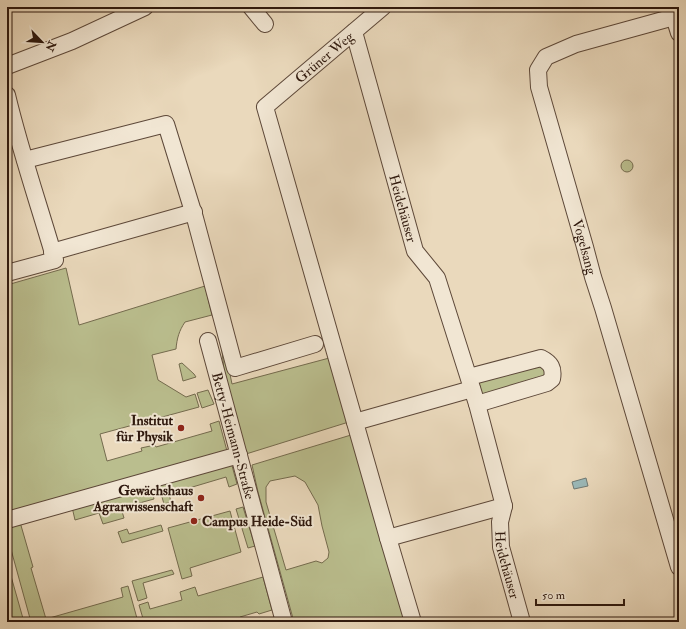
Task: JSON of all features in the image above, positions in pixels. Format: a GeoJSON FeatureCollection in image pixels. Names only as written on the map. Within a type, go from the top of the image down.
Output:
{"type":"FeatureCollection","features":[{"type":"Feature","properties":{"kind":"street"},"geometry":{"type":"LineString","coordinates":[[7,66],[72,41],[146,7]]}},
{"type":"Feature","properties":{"kind":"street"},"geometry":{"type":"LineString","coordinates":[[251,7],[265,24]]}},
{"type":"Feature","properties":{"kind":"street","name":"Grüner Weg"},"geometry":{"type":"LineString","coordinates":[[355,422],[266,107],[383,7]]}},
{"type":"Feature","properties":{"kind":"street"},"geometry":{"type":"LineString","coordinates":[[672,12],[679,33]]}},
{"type":"Feature","properties":{"kind":"street","name":"Vogelsang"},"geometry":{"type":"LineString","coordinates":[[672,12],[576,44],[546,57],[538,70],[539,87],[593,277],[679,567]]}},
{"type":"Feature","properties":{"kind":"street","name":"Heidehäuser"},"geometry":{"type":"LineString","coordinates":[[354,32],[416,250],[437,278],[473,390],[504,506],[500,522],[501,547],[522,622]]}},
{"type":"Feature","properties":{"kind":"street"},"geometry":{"type":"LineString","coordinates":[[7,95],[14,124],[55,260],[7,274]]}},
{"type":"Feature","properties":{"kind":"street"},"geometry":{"type":"LineString","coordinates":[[25,160],[166,124],[194,212],[235,368],[315,344]]}},
{"type":"Feature","properties":{"kind":"street"},"geometry":{"type":"LineString","coordinates":[[52,252],[194,212]]}},
{"type":"Feature","properties":{"kind":"street","name":"Betty-Heimann-Straße"},"geometry":{"type":"LineString","coordinates":[[208,341],[284,622]]}},
{"type":"Feature","properties":{"kind":"street"},"geometry":{"type":"LineString","coordinates":[[413,622],[355,422],[473,390]]}},
{"type":"Feature","properties":{"kind":"street"},"geometry":{"type":"LineString","coordinates":[[7,520],[239,455]]}},
{"type":"Feature","properties":{"kind":"street"},"geometry":{"type":"LineString","coordinates":[[388,538],[504,506]]}},
{"type":"Feature","properties":{"kind":"green space"},"geometry":{"type":"Polygon","coordinates":[[[629,160],[632,161],[632,171],[625,172],[622,171],[621,164],[622,161],[629,160]]]}},
{"type":"Feature","properties":{"kind":"green space"},"geometry":{"type":"Polygon","coordinates":[[[66,268],[79,325],[205,286],[212,315],[185,322],[181,328],[176,349],[152,355],[158,380],[186,397],[195,394],[199,407],[100,434],[107,461],[142,451],[141,448],[155,445],[156,447],[212,431],[210,424],[219,421],[227,451],[7,515],[7,285],[66,268]]]}},
{"type":"Feature","properties":{"kind":"green space"},"geometry":{"type":"Polygon","coordinates":[[[219,321],[232,384],[333,357],[352,421],[246,454],[224,371],[219,321]]]}},
{"type":"Feature","properties":{"kind":"green space"},"geometry":{"type":"Polygon","coordinates":[[[182,363],[196,377],[183,381],[179,364],[182,363]]]}},
{"type":"Feature","properties":{"kind":"green space"},"geometry":{"type":"Polygon","coordinates":[[[544,366],[546,376],[480,396],[477,380],[544,366]]]}},
{"type":"Feature","properties":{"kind":"green space"},"geometry":{"type":"Polygon","coordinates":[[[208,390],[214,404],[202,408],[197,393],[208,390]]]}},
{"type":"Feature","properties":{"kind":"green space"},"geometry":{"type":"Polygon","coordinates":[[[351,435],[407,622],[294,622],[252,465],[351,435]],[[295,476],[270,481],[266,487],[266,502],[286,570],[316,561],[322,563],[328,558],[329,552],[318,505],[305,482],[295,476]]]}},
{"type":"Feature","properties":{"kind":"green space"},"geometry":{"type":"Polygon","coordinates":[[[231,462],[237,484],[229,487],[226,477],[169,494],[171,502],[164,504],[158,483],[231,462]]]}},
{"type":"Feature","properties":{"kind":"green space"},"geometry":{"type":"Polygon","coordinates":[[[150,484],[154,499],[121,508],[124,518],[103,524],[99,513],[75,520],[72,507],[150,484]]]}},
{"type":"Feature","properties":{"kind":"green space"},"geometry":{"type":"Polygon","coordinates":[[[243,507],[255,546],[248,548],[236,509],[243,507]]]}},
{"type":"Feature","properties":{"kind":"green space"},"geometry":{"type":"Polygon","coordinates":[[[230,511],[241,552],[190,568],[192,576],[182,579],[168,528],[230,511]]]}},
{"type":"Feature","properties":{"kind":"green space"},"geometry":{"type":"Polygon","coordinates":[[[20,522],[33,567],[31,568],[46,619],[123,597],[121,588],[128,586],[138,622],[31,622],[7,535],[7,525],[20,522]]]}},
{"type":"Feature","properties":{"kind":"green space"},"geometry":{"type":"Polygon","coordinates":[[[161,525],[163,531],[122,543],[118,532],[127,529],[129,534],[161,525]]]}},
{"type":"Feature","properties":{"kind":"green space"},"geometry":{"type":"Polygon","coordinates":[[[7,562],[24,622],[7,622],[7,562]]]}},
{"type":"Feature","properties":{"kind":"green space"},"geometry":{"type":"Polygon","coordinates":[[[172,570],[174,574],[143,583],[147,598],[138,601],[132,581],[172,570]]]}},
{"type":"Feature","properties":{"kind":"green space"},"geometry":{"type":"Polygon","coordinates":[[[263,577],[272,610],[259,614],[257,612],[240,617],[240,622],[144,622],[139,605],[148,602],[150,609],[182,600],[180,592],[195,587],[198,596],[263,577]]]}},
{"type":"Feature","properties":{"kind":"water"},"geometry":{"type":"Polygon","coordinates":[[[586,478],[588,486],[574,489],[572,482],[586,478]]]}},
{"type":"Feature","properties":{"kind":"place","name":"Institut für Physik"},"geometry":{"type":"Point","coordinates":[181,428]}},
{"type":"Feature","properties":{"kind":"place","name":"Gewächshaus Agrarwissenschaft"},"geometry":{"type":"Point","coordinates":[201,498]}},
{"type":"Feature","properties":{"kind":"place","name":"Campus Heide-Süd"},"geometry":{"type":"Point","coordinates":[194,521]}}]}
